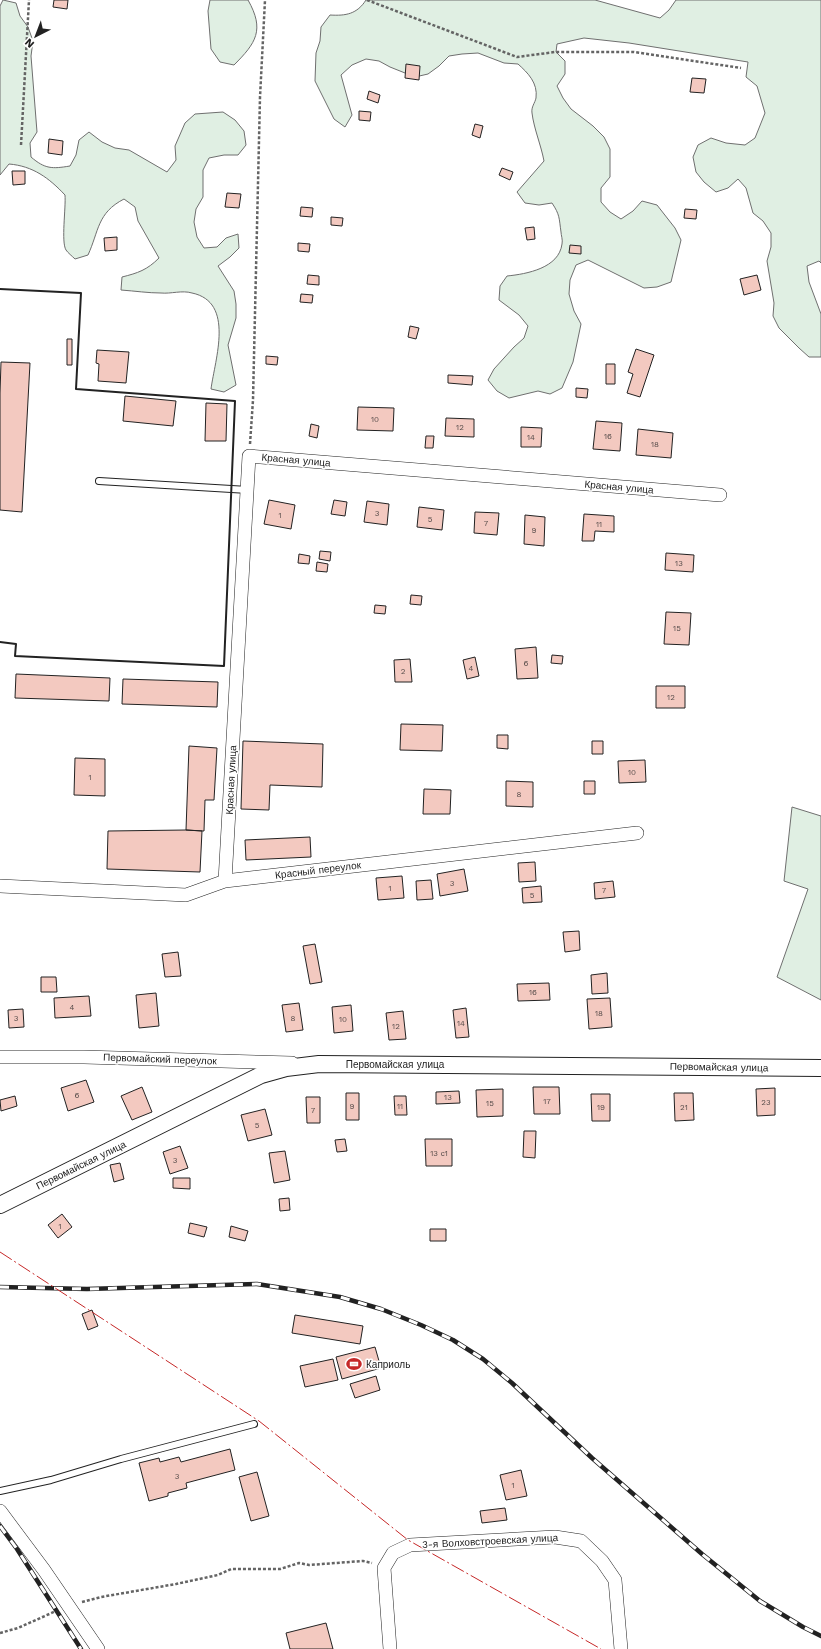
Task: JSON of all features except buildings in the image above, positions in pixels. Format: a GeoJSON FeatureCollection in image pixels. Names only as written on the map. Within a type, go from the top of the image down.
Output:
{"type":"FeatureCollection","features":[{"type":"Feature","properties":{"kind":"street","name":"Красная улица"},"geometry":{"type":"LineString","coordinates":[[225,881],[249,456],[720,495]]}},
{"type":"Feature","properties":{"kind":"street","name":"Красный переулок"},"geometry":{"type":"LineString","coordinates":[[0,886],[186,895],[225,881],[638,833]]}},
{"type":"Feature","properties":{"kind":"street","name":"Первомайский переулок"},"geometry":{"type":"LineString","coordinates":[[0,1057],[84,1057],[319,1064]]}},
{"type":"Feature","properties":{"kind":"street","name":"Первомайская улица"},"geometry":{"type":"LineString","coordinates":[[0,1205],[261,1075],[286,1068],[319,1064],[821,1068]]}},
{"type":"Feature","properties":{"kind":"street"},"geometry":{"type":"LineString","coordinates":[[0,1512],[69,1606],[98,1649]]}},
{"type":"Feature","properties":{"kind":"street","name":"3-я Волховстроевская улица"},"geometry":{"type":"LineString","coordinates":[[384,1568],[392,1553],[410,1545],[555,1537],[581,1541],[602,1561],[615,1580],[621,1649]]}},
{"type":"Feature","properties":{"kind":"street"},"geometry":{"type":"LineString","coordinates":[[384,1568],[390,1649]]}},
{"type":"Feature","properties":{"kind":"lane"},"geometry":{"type":"LineString","coordinates":[[98,481],[248,490]]}},
{"type":"Feature","properties":{"kind":"lane"},"geometry":{"type":"LineString","coordinates":[[0,1492],[51,1480],[121,1459],[154,1452],[254,1424]]}},
{"type":"Feature","properties":{"kind":"path"},"geometry":{"type":"LineString","coordinates":[[21,145],[29,0]]}},
{"type":"Feature","properties":{"kind":"path"},"geometry":{"type":"LineString","coordinates":[[249,456],[252,400],[260,97],[266,0]]}},
{"type":"Feature","properties":{"kind":"path"},"geometry":{"type":"LineString","coordinates":[[367,0],[518,57],[556,52],[634,52],[742,68]]}},
{"type":"Feature","properties":{"kind":"path"},"geometry":{"type":"LineString","coordinates":[[0,1633],[18,1628],[69,1606],[94,1598],[176,1584],[218,1575],[231,1569],[280,1569],[299,1563],[309,1566],[363,1561],[374,1563],[384,1568]]}},
{"type":"Feature","properties":{"kind":"green space"},"geometry":{"type":"Polygon","coordinates":[[[3,0],[16,3],[20,16],[28,27],[33,41],[31,56],[37,132],[30,143],[31,157],[40,164],[53,168],[70,166],[76,155],[79,140],[89,132],[102,142],[115,148],[129,150],[167,172],[176,160],[175,146],[185,123],[195,114],[223,112],[235,120],[244,131],[246,145],[238,155],[224,155],[209,158],[203,170],[203,197],[196,209],[194,222],[197,237],[204,248],[217,247],[226,238],[238,234],[239,248],[218,266],[234,291],[236,304],[236,318],[228,345],[236,385],[224,392],[211,389],[219,333],[218,319],[214,308],[205,298],[188,292],[156,293],[121,290],[122,277],[142,270],[159,258],[138,221],[135,207],[124,199],[115,204],[100,223],[88,255],[75,259],[66,250],[64,240],[65,195],[47,178],[26,167],[9,164],[0,175],[0,6],[3,0]]]}},
{"type":"Feature","properties":{"kind":"green space"},"geometry":{"type":"Polygon","coordinates":[[[210,0],[248,0],[253,11],[257,28],[256,36],[248,50],[234,65],[220,62],[211,49],[208,11],[210,0]]]}},
{"type":"Feature","properties":{"kind":"green space"},"geometry":{"type":"Polygon","coordinates":[[[366,0],[595,0],[660,18],[669,10],[676,0],[821,0],[821,263],[819,261],[807,266],[809,282],[821,314],[821,357],[809,357],[779,328],[773,316],[774,303],[767,261],[771,247],[771,233],[763,221],[753,213],[746,188],[738,179],[728,188],[716,192],[704,182],[696,172],[693,157],[698,145],[711,138],[726,143],[745,145],[755,138],[765,113],[757,86],[746,77],[748,62],[629,43],[584,38],[557,44],[556,52],[565,61],[565,74],[557,86],[571,109],[593,126],[604,137],[610,149],[610,177],[601,188],[601,202],[610,212],[621,219],[633,211],[642,201],[657,205],[675,228],[681,240],[671,282],[657,287],[644,288],[588,260],[576,265],[570,280],[569,294],[574,311],[581,324],[573,362],[562,388],[550,394],[538,391],[509,398],[497,391],[488,380],[494,369],[524,338],[528,326],[519,315],[499,300],[500,286],[507,276],[524,274],[549,264],[560,252],[562,242],[559,217],[552,203],[539,205],[525,203],[517,192],[544,161],[532,113],[536,98],[534,83],[529,75],[518,64],[504,63],[478,53],[449,56],[428,74],[415,77],[379,61],[366,59],[352,65],[341,75],[352,115],[345,127],[334,119],[315,81],[316,53],[320,41],[321,27],[330,15],[351,13],[363,5],[366,0]]]}},
{"type":"Feature","properties":{"kind":"green space"},"geometry":{"type":"Polygon","coordinates":[[[792,807],[821,816],[821,1000],[777,977],[808,889],[784,881],[792,807]]]}},
{"type":"Feature","properties":{"kind":"railway"},"geometry":{"type":"LineString","coordinates":[[0,1287],[87,1289],[257,1284],[340,1297],[381,1309],[421,1325],[453,1340],[483,1359],[512,1383],[592,1458],[702,1554],[760,1601],[821,1636]]}},
{"type":"Feature","properties":{"kind":"railway"},"geometry":{"type":"LineString","coordinates":[[0,1526],[17,1549],[81,1649]]}},
{"type":"Feature","properties":{"kind":"wall"},"geometry":{"type":"LineString","coordinates":[[0,289],[81,293],[76,389],[235,401],[224,666],[15,656],[16,644],[0,642]]}},
{"type":"Feature","properties":{"kind":"power"},"geometry":{"type":"LineString","coordinates":[[0,1252],[259,1421],[408,1540],[601,1649]]}},
{"type":"Feature","properties":{"kind":"place","name":"Каприоль"},"geometry":{"type":"Point","coordinates":[354,1364]}}]}
